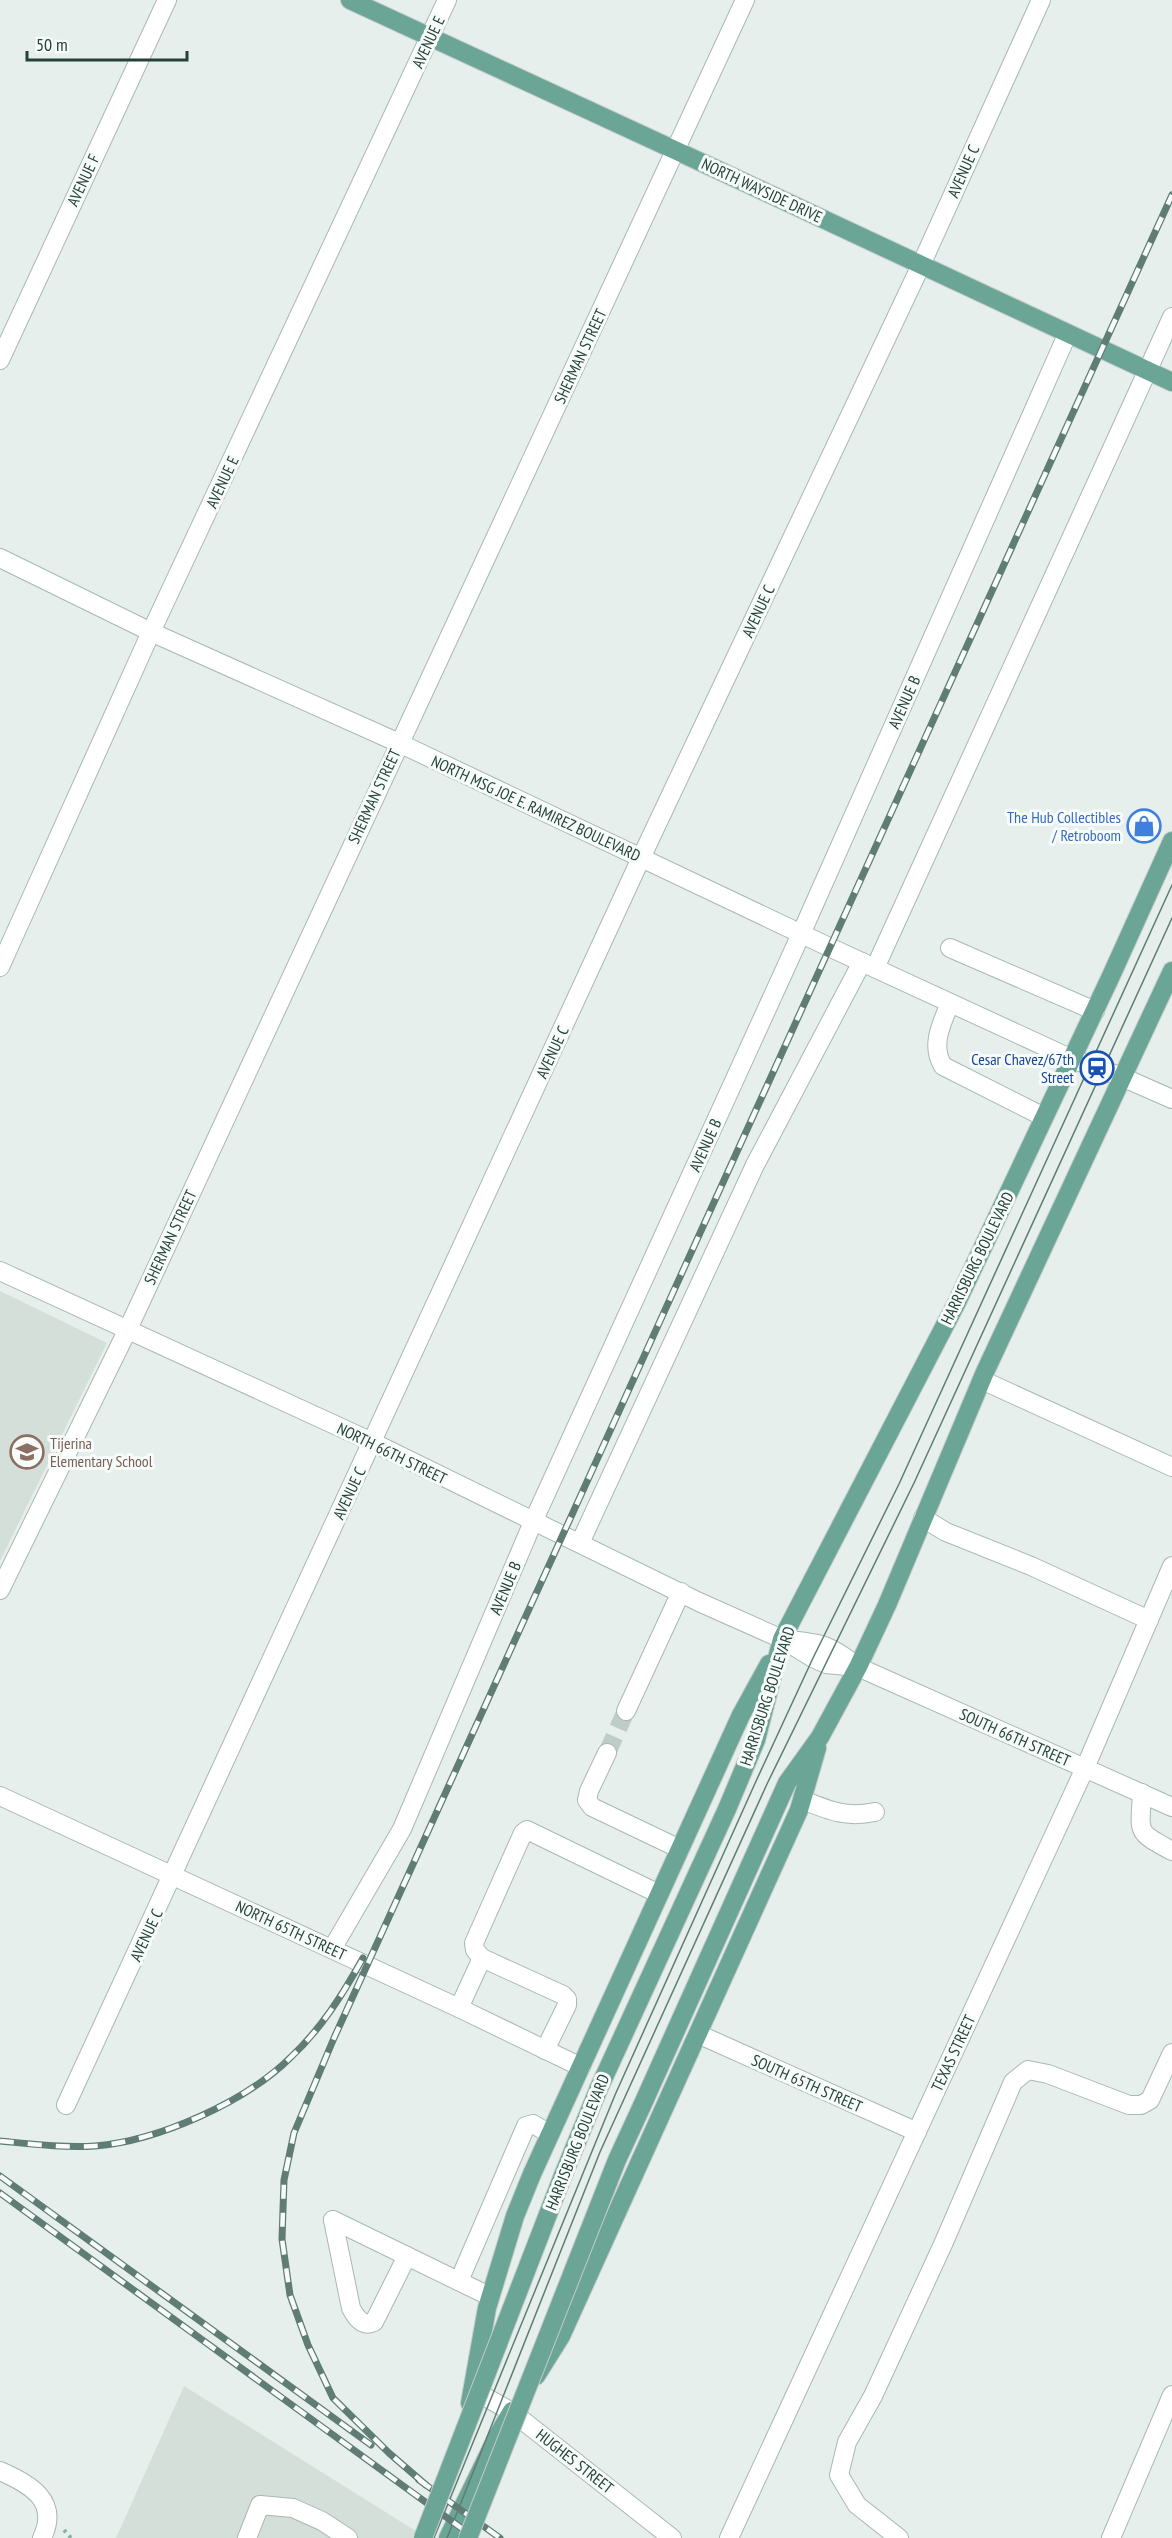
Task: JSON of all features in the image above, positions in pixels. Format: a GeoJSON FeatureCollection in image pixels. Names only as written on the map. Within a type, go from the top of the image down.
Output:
{"type":"FeatureCollection","features":[{"type":"Feature","properties":{"kind":"main road","name":"NORTH WAYSIDE DRIVE"},"geometry":{"type":"LineString","coordinates":[[350,0],[676,150],[1066,335],[1172,382]]}},
{"type":"Feature","properties":{"kind":"main road","name":"HARRISBURG BOULEVARD"},"geometry":{"type":"LineString","coordinates":[[423,2538],[599,2088],[752,1750],[782,1639],[957,1302],[1095,1011],[1172,841]]}},
{"type":"Feature","properties":{"kind":"main road"},"geometry":{"type":"LineString","coordinates":[[468,2538],[618,2160],[641,2108],[787,1784],[819,1737],[858,1667],[982,1380],[1172,971]]}},
{"type":"Feature","properties":{"kind":"main road"},"geometry":{"type":"LineString","coordinates":[[429,2538],[458,2465],[489,2296],[515,2216],[550,2134],[741,1715],[782,1639]]}},
{"type":"Feature","properties":{"kind":"main road"},"geometry":{"type":"LineString","coordinates":[[448,2538],[498,2435],[561,2336],[803,1800],[819,1737]]}},
{"type":"Feature","properties":{"kind":"street","name":"AVENUE F"},"geometry":{"type":"LineString","coordinates":[[0,360],[166,0]]}},
{"type":"Feature","properties":{"kind":"street","name":"AVENUE E"},"geometry":{"type":"LineString","coordinates":[[0,967],[151,632],[447,0]]}},
{"type":"Feature","properties":{"kind":"street","name":"SHERMAN STREET"},"geometry":{"type":"LineString","coordinates":[[0,1590],[128,1329],[745,0]]}},
{"type":"Feature","properties":{"kind":"street","name":"AVENUE C"},"geometry":{"type":"LineString","coordinates":[[66,2105],[641,858],[921,265],[1041,0]]}},
{"type":"Feature","properties":{"kind":"street"},"geometry":{"type":"LineString","coordinates":[[580,1542],[755,1165],[868,965],[1172,317]]}},
{"type":"Feature","properties":{"kind":"street","name":"AVENUE B"},"geometry":{"type":"LineString","coordinates":[[332,1949],[402,1829],[533,1522],[801,934],[1066,335]]}},
{"type":"Feature","properties":{"kind":"street","name":"NORTH MSG JOE E. RAMIREZ BOULEVARD"},"geometry":{"type":"LineString","coordinates":[[0,558],[151,632],[399,743],[950,1003],[1072,1059],[1122,1077],[1172,1099]]}},
{"type":"Feature","properties":{"kind":"street"},"geometry":{"type":"LineString","coordinates":[[950,948],[1095,1011]]}},
{"type":"Feature","properties":{"kind":"street"},"geometry":{"type":"LineString","coordinates":[[950,1003],[936,1046],[943,1066],[1044,1117]]}},
{"type":"Feature","properties":{"kind":"street","name":"NORTH 66TH STREET"},"geometry":{"type":"LineString","coordinates":[[0,1271],[372,1442],[533,1522],[580,1542],[782,1639]]}},
{"type":"Feature","properties":{"kind":"street"},"geometry":{"type":"LineString","coordinates":[[982,1380],[1172,1467]]}},
{"type":"Feature","properties":{"kind":"street"},"geometry":{"type":"LineString","coordinates":[[923,1518],[946,1532],[1031,1566],[1149,1620]]}},
{"type":"Feature","properties":{"kind":"street","name":"TEXAS STREET"},"geometry":{"type":"LineString","coordinates":[[729,2538],[1085,1768],[1172,1566]]}},
{"type":"Feature","properties":{"kind":"street"},"geometry":{"type":"LineString","coordinates":[[626,1711],[681,1592]]}},
{"type":"Feature","properties":{"kind":"street","name":"SOUTH 66TH STREET"},"geometry":{"type":"LineString","coordinates":[[782,1639],[826,1664],[858,1667],[1172,1807]]}},
{"type":"Feature","properties":{"kind":"street"},"geometry":{"type":"LineString","coordinates":[[607,1753],[589,1791],[587,1800],[592,1807],[680,1849]]}},
{"type":"Feature","properties":{"kind":"street"},"geometry":{"type":"LineString","coordinates":[[1142,1793],[1141,1827],[1146,1837],[1172,1851]]}},
{"type":"Feature","properties":{"kind":"street","name":"NORTH 65TH STREET"},"geometry":{"type":"LineString","coordinates":[[0,1796],[459,2008],[581,2067]]}},
{"type":"Feature","properties":{"kind":"street"},"geometry":{"type":"LineString","coordinates":[[803,1800],[830,1811],[856,1816],[876,1812]]}},
{"type":"Feature","properties":{"kind":"street"},"geometry":{"type":"LineString","coordinates":[[545,2050],[567,2005],[567,1999],[563,1995],[482,1958],[475,1950],[474,1943],[523,1833],[527,1830],[659,1894]]}},
{"type":"Feature","properties":{"kind":"street"},"geometry":{"type":"LineString","coordinates":[[459,2008],[482,1958]]}},
{"type":"Feature","properties":{"kind":"street","name":"SOUTH 65TH STREET"},"geometry":{"type":"LineString","coordinates":[[698,2034],[917,2132]]}},
{"type":"Feature","properties":{"kind":"street"},"geometry":{"type":"LineString","coordinates":[[899,2538],[857,2505],[839,2475],[847,2442],[887,2365],[944,2242],[1013,2082],[1028,2070],[1048,2074],[1129,2105],[1141,2105],[1150,2100],[1172,2053]]}},
{"type":"Feature","properties":{"kind":"street"},"geometry":{"type":"LineString","coordinates":[[459,2281],[526,2126],[533,2124],[550,2134]]}},
{"type":"Feature","properties":{"kind":"street"},"geometry":{"type":"LineString","coordinates":[[407,2256],[374,2322],[369,2324],[362,2322],[355,2317],[351,2308],[333,2220],[459,2281],[489,2296]]}},
{"type":"Feature","properties":{"kind":"street","name":"HUGHES STREET"},"geometry":{"type":"LineString","coordinates":[[473,2390],[512,2412],[672,2538]]}},
{"type":"Feature","properties":{"kind":"street"},"geometry":{"type":"LineString","coordinates":[[1110,2538],[1172,2395]]}},
{"type":"Feature","properties":{"kind":"street"},"geometry":{"type":"LineString","coordinates":[[0,2471],[21,2480],[40,2494],[48,2512],[42,2538]]}},
{"type":"Feature","properties":{"kind":"street"},"geometry":{"type":"LineString","coordinates":[[247,2538],[260,2505],[293,2508],[322,2521],[348,2538]]}},
{"type":"Feature","properties":{"kind":"shaded area","name":"Tijerina Elementary School"},"geometry":{"type":"Polygon","coordinates":[[[0,1291],[107,1343],[0,1561],[0,1291]]]}},
{"type":"Feature","properties":{"kind":"shaded area"},"geometry":{"type":"Polygon","coordinates":[[[184,2386],[427,2538],[116,2538],[184,2386]]]}},
{"type":"Feature","properties":{"kind":"tunnel"},"geometry":{"type":"LineString","coordinates":[[607,1753],[626,1711]]}},
{"type":"Feature","properties":{"kind":"tram line"},"geometry":{"type":"LineString","coordinates":[[434,2538],[615,2095],[757,1779],[813,1658],[899,1484],[1172,885]]}},
{"type":"Feature","properties":{"kind":"tram line"},"geometry":{"type":"LineString","coordinates":[[447,2538],[600,2152],[767,1784],[914,1483],[1172,918]]}},
{"type":"Feature","properties":{"kind":"railway"},"geometry":{"type":"LineString","coordinates":[[426,2485],[389,2453],[333,2398],[308,2345],[290,2295],[282,2239],[284,2180],[294,2133],[334,2038],[1172,195]]}},
{"type":"Feature","properties":{"kind":"railway"},"geometry":{"type":"LineString","coordinates":[[0,2141],[71,2146],[120,2143],[173,2128],[226,2104],[272,2074],[302,2046],[331,2010],[363,1958]]}},
{"type":"Feature","properties":{"kind":"railway"},"geometry":{"type":"LineString","coordinates":[[0,2176],[371,2445]]}},
{"type":"Feature","properties":{"kind":"railway"},"geometry":{"type":"LineString","coordinates":[[0,2193],[475,2538]]}},
{"type":"Feature","properties":{"kind":"railway"},"geometry":{"type":"LineString","coordinates":[[419,2480],[500,2538]]}},
{"type":"Feature","properties":{"kind":"place","name":"The Hub Collectibles / Retroboom"},"geometry":{"type":"Point","coordinates":[1144,826]}},
{"type":"Feature","properties":{"kind":"place","name":"Cesar Chavez/67th Street"},"geometry":{"type":"Point","coordinates":[1097,1068]}},
{"type":"Feature","properties":{"kind":"place","name":"Tijerina Elementary School"},"geometry":{"type":"Point","coordinates":[27,1452]}}]}
